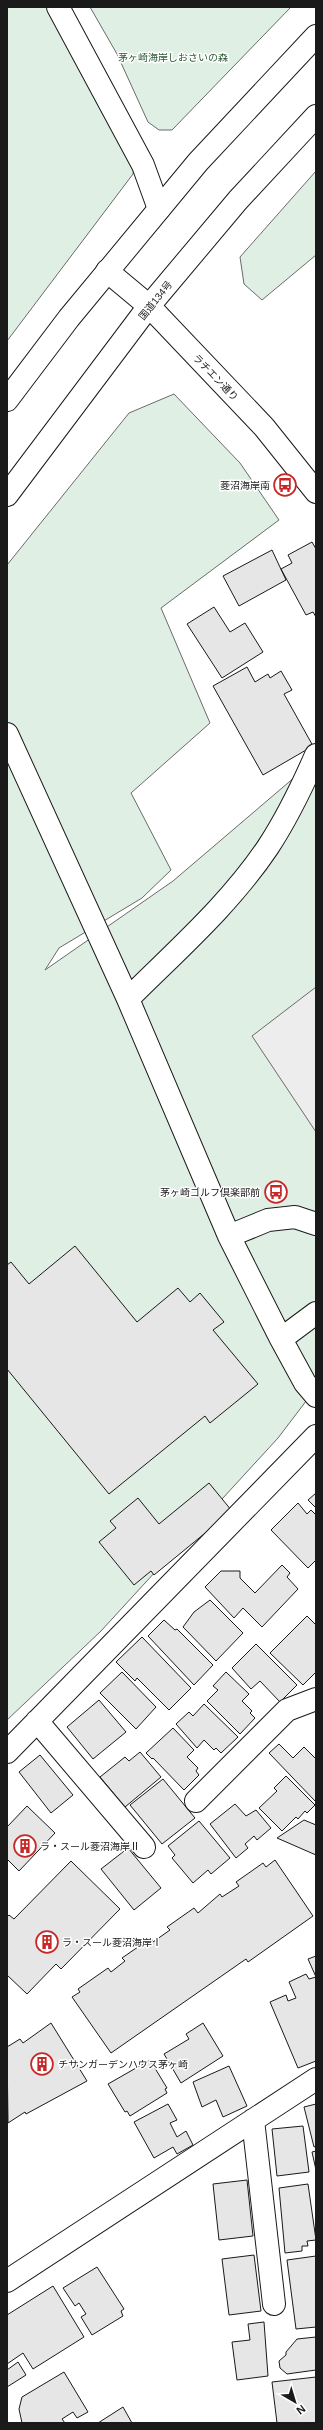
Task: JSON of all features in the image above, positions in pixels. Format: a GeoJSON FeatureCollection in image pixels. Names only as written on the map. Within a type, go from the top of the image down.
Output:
{"type":"FeatureCollection","features":[{"type":"Feature","properties":{"kind":"main road"},"geometry":{"type":"LineString","coordinates":[[58,7],[143,165],[159,209]]}},
{"type":"Feature","properties":{"kind":"main road"},"geometry":{"type":"LineString","coordinates":[[7,400],[107,271],[198,162],[316,36]]}},
{"type":"Feature","properties":{"kind":"main road","name":"国道134号"},"geometry":{"type":"LineString","coordinates":[[7,495],[149,306],[238,200],[316,116]]}},
{"type":"Feature","properties":{"kind":"main road","name":"ラチエン通り"},"geometry":{"type":"LineString","coordinates":[[107,271],[149,306],[264,427],[316,492]]}},
{"type":"Feature","properties":{"kind":"main road"},"geometry":{"type":"LineString","coordinates":[[7,734],[128,999],[229,1236],[280,1339],[305,1383],[316,1396]]}},
{"type":"Feature","properties":{"kind":"main road"},"geometry":{"type":"LineString","coordinates":[[128,999],[221,906],[267,848],[297,798],[316,755]]}},
{"type":"Feature","properties":{"kind":"main road"},"geometry":{"type":"LineString","coordinates":[[229,1236],[268,1220],[295,1216],[316,1224]]}},
{"type":"Feature","properties":{"kind":"main road"},"geometry":{"type":"LineString","coordinates":[[280,1339],[316,1313]]}},
{"type":"Feature","properties":{"kind":"main road"},"geometry":{"type":"LineString","coordinates":[[7,1752],[316,1436]]}},
{"type":"Feature","properties":{"kind":"main road"},"geometry":{"type":"LineString","coordinates":[[196,1801],[287,1710],[316,1699]]}},
{"type":"Feature","properties":{"kind":"main road"},"geometry":{"type":"LineString","coordinates":[[37,1721],[144,1847]]}},
{"type":"Feature","properties":{"kind":"main road"},"geometry":{"type":"LineString","coordinates":[[7,2281],[316,2079]]}},
{"type":"Feature","properties":{"kind":"main road"},"geometry":{"type":"LineString","coordinates":[[253,2120],[274,2304]]}},
{"type":"Feature","properties":{"kind":"green space"},"geometry":{"type":"Polygon","coordinates":[[[7,7],[64,7],[135,157],[133,174],[7,341],[7,7]]]}},
{"type":"Feature","properties":{"kind":"green space","name":"茅ヶ崎海岸しおさいの森"},"geometry":{"type":"Polygon","coordinates":[[[90,7],[291,7],[172,130],[159,130],[148,122],[117,54],[90,7]]]}},
{"type":"Feature","properties":{"kind":"green space"},"geometry":{"type":"Polygon","coordinates":[[[316,171],[316,255],[262,300],[244,284],[240,257],[316,171]]]}},
{"type":"Feature","properties":{"kind":"green space"},"geometry":{"type":"Polygon","coordinates":[[[174,394],[240,463],[279,520],[161,608],[210,723],[131,793],[171,870],[142,898],[59,948],[45,970],[173,881],[316,759],[316,1388],[278,1438],[101,1631],[7,1720],[7,565],[129,413],[174,394]]]}},
{"type":"Feature","properties":{"kind":"shaded area"},"geometry":{"type":"Polygon","coordinates":[[[316,987],[316,1132],[252,1036],[316,987]]]}},
{"type":"Feature","properties":{"kind":"building"},"geometry":{"type":"Polygon","coordinates":[[[312,542],[316,549],[316,617],[313,612],[306,615],[281,569],[292,563],[288,555],[312,542]]]}},
{"type":"Feature","properties":{"kind":"building"},"geometry":{"type":"Polygon","coordinates":[[[272,550],[286,580],[239,606],[223,576],[272,550]]]}},
{"type":"Feature","properties":{"kind":"building"},"geometry":{"type":"Polygon","coordinates":[[[214,607],[230,632],[245,623],[263,652],[222,678],[187,624],[214,607]]]}},
{"type":"Feature","properties":{"kind":"building"},"geometry":{"type":"Polygon","coordinates":[[[247,667],[255,682],[268,674],[270,678],[281,671],[292,690],[284,694],[313,746],[263,775],[213,686],[247,667]]]}},
{"type":"Feature","properties":{"kind":"building"},"geometry":{"type":"Polygon","coordinates":[[[75,1246],[137,1322],[178,1288],[190,1302],[200,1293],[224,1322],[213,1330],[258,1384],[210,1423],[205,1416],[109,1494],[7,1369],[7,1265],[11,1262],[29,1284],[75,1246]]]}},
{"type":"Feature","properties":{"kind":"building"},"geometry":{"type":"Polygon","coordinates":[[[209,1483],[232,1511],[154,1575],[151,1571],[134,1585],[99,1542],[116,1528],[110,1521],[138,1498],[159,1524],[209,1483]]]}},
{"type":"Feature","properties":{"kind":"building"},"geometry":{"type":"Polygon","coordinates":[[[316,1493],[316,1508],[308,1500],[316,1493]]]}},
{"type":"Feature","properties":{"kind":"building"},"geometry":{"type":"Polygon","coordinates":[[[298,1503],[307,1514],[311,1510],[316,1515],[316,1560],[308,1568],[271,1530],[298,1503]]]}},
{"type":"Feature","properties":{"kind":"building"},"geometry":{"type":"Polygon","coordinates":[[[282,1565],[290,1573],[287,1577],[298,1589],[262,1627],[243,1608],[234,1618],[205,1587],[221,1571],[240,1571],[240,1578],[255,1593],[282,1565]]]}},
{"type":"Feature","properties":{"kind":"building"},"geometry":{"type":"Polygon","coordinates":[[[210,1600],[243,1633],[216,1661],[183,1627],[194,1612],[210,1600]]]}},
{"type":"Feature","properties":{"kind":"building"},"geometry":{"type":"Polygon","coordinates":[[[307,1616],[316,1625],[316,1672],[303,1685],[270,1653],[307,1616]]]}},
{"type":"Feature","properties":{"kind":"building"},"geometry":{"type":"Polygon","coordinates":[[[164,1620],[175,1630],[177,1629],[213,1665],[194,1685],[148,1636],[164,1620]]]}},
{"type":"Feature","properties":{"kind":"building"},"geometry":{"type":"Polygon","coordinates":[[[142,1637],[191,1688],[169,1710],[137,1678],[135,1681],[116,1662],[142,1637]]]}},
{"type":"Feature","properties":{"kind":"building"},"geometry":{"type":"Polygon","coordinates":[[[256,1644],[297,1685],[280,1702],[260,1681],[251,1689],[232,1668],[256,1644]]]}},
{"type":"Feature","properties":{"kind":"building"},"geometry":{"type":"Polygon","coordinates":[[[122,1672],[156,1707],[136,1729],[100,1693],[122,1672]]]}},
{"type":"Feature","properties":{"kind":"building"},"geometry":{"type":"Polygon","coordinates":[[[226,1672],[249,1694],[242,1701],[252,1711],[250,1713],[255,1718],[240,1734],[207,1701],[218,1690],[213,1686],[226,1672]]]}},
{"type":"Feature","properties":{"kind":"building"},"geometry":{"type":"Polygon","coordinates":[[[99,1700],[126,1732],[93,1759],[67,1727],[99,1700]]]}},
{"type":"Feature","properties":{"kind":"building"},"geometry":{"type":"Polygon","coordinates":[[[204,1704],[238,1737],[221,1753],[216,1748],[214,1750],[204,1740],[197,1748],[176,1724],[189,1712],[193,1716],[204,1704]]]}},
{"type":"Feature","properties":{"kind":"building"},"geometry":{"type":"Polygon","coordinates":[[[173,1728],[194,1750],[187,1757],[198,1768],[196,1771],[199,1775],[184,1790],[153,1758],[152,1759],[146,1753],[173,1728]]]}},
{"type":"Feature","properties":{"kind":"building"},"geometry":{"type":"Polygon","coordinates":[[[279,1744],[293,1758],[304,1747],[316,1759],[316,1802],[269,1753],[279,1744]]]}},
{"type":"Feature","properties":{"kind":"building"},"geometry":{"type":"Polygon","coordinates":[[[140,1752],[161,1777],[125,1807],[100,1777],[125,1757],[129,1761],[140,1752]]]}},
{"type":"Feature","properties":{"kind":"building"},"geometry":{"type":"Polygon","coordinates":[[[40,1755],[73,1795],[51,1813],[19,1772],[40,1755]]]}},
{"type":"Feature","properties":{"kind":"building"},"geometry":{"type":"Polygon","coordinates":[[[286,1776],[315,1805],[307,1813],[305,1811],[298,1819],[296,1817],[282,1831],[259,1808],[277,1791],[274,1788],[286,1776]]]}},
{"type":"Feature","properties":{"kind":"building"},"geometry":{"type":"Polygon","coordinates":[[[163,1779],[195,1818],[162,1844],[130,1805],[163,1779]]]}},
{"type":"Feature","properties":{"kind":"building"},"geometry":{"type":"Polygon","coordinates":[[[235,1804],[246,1816],[256,1810],[271,1828],[257,1840],[254,1836],[245,1844],[248,1848],[236,1858],[210,1824],[235,1804]]]}},
{"type":"Feature","properties":{"kind":"building","name":"ラ・スール菱沼海岸Ⅱ"},"geometry":{"type":"Polygon","coordinates":[[[27,1806],[55,1833],[19,1871],[7,1859],[7,1827],[27,1806]]]}},
{"type":"Feature","properties":{"kind":"building"},"geometry":{"type":"Polygon","coordinates":[[[304,1820],[316,1825],[316,1855],[277,1838],[304,1820]]]}},
{"type":"Feature","properties":{"kind":"building"},"geometry":{"type":"Polygon","coordinates":[[[199,1821],[230,1858],[211,1874],[208,1870],[193,1883],[172,1858],[175,1855],[168,1846],[199,1821]]]}},
{"type":"Feature","properties":{"kind":"building"},"geometry":{"type":"Polygon","coordinates":[[[128,1848],[161,1888],[134,1910],[101,1869],[128,1848]]]}},
{"type":"Feature","properties":{"kind":"building"},"geometry":{"type":"Polygon","coordinates":[[[275,1860],[313,1916],[248,1962],[246,1959],[111,2053],[72,1997],[80,1992],[78,1989],[108,1968],[111,1972],[125,1961],[122,1958],[151,1938],[153,1942],[170,1930],[167,1927],[194,1908],[198,1913],[220,1894],[222,1897],[239,1886],[236,1882],[263,1863],[266,1867],[275,1860]]]}},
{"type":"Feature","properties":{"kind":"building","name":"ラ・スール菱沼海岸Ⅰ"},"geometry":{"type":"Polygon","coordinates":[[[71,1861],[120,1909],[61,1969],[56,1964],[27,1994],[7,1975],[7,1917],[9,1915],[14,1919],[71,1861]]]}},
{"type":"Feature","properties":{"kind":"building"},"geometry":{"type":"Polygon","coordinates":[[[316,1956],[316,1977],[308,1959],[316,1956]]]}},
{"type":"Feature","properties":{"kind":"building"},"geometry":{"type":"Polygon","coordinates":[[[306,1974],[309,1979],[316,1977],[316,2061],[298,2068],[270,2002],[286,1995],[288,2001],[296,1998],[289,1982],[306,1974]]]}},
{"type":"Feature","properties":{"kind":"building","name":"チサンガーデンハウス茅ヶ崎"},"geometry":{"type":"Polygon","coordinates":[[[51,2023],[87,2081],[26,2114],[25,2112],[8,2123],[7,2047],[20,2039],[23,2043],[51,2023]]]}},
{"type":"Feature","properties":{"kind":"building"},"geometry":{"type":"Polygon","coordinates":[[[203,2023],[223,2056],[181,2083],[164,2054],[189,2039],[186,2034],[203,2023]]]}},
{"type":"Feature","properties":{"kind":"building"},"geometry":{"type":"Polygon","coordinates":[[[150,2060],[167,2088],[165,2089],[167,2093],[130,2116],[127,2111],[125,2112],[108,2084],[150,2060]]]}},
{"type":"Feature","properties":{"kind":"building"},"geometry":{"type":"Polygon","coordinates":[[[229,2066],[247,2106],[223,2117],[216,2100],[202,2107],[193,2082],[229,2066]]]}},
{"type":"Feature","properties":{"kind":"building"},"geometry":{"type":"Polygon","coordinates":[[[168,2104],[177,2120],[170,2123],[177,2137],[186,2131],[193,2145],[177,2154],[173,2147],[154,2158],[134,2122],[168,2104]]]}},
{"type":"Feature","properties":{"kind":"building"},"geometry":{"type":"Polygon","coordinates":[[[316,2104],[316,2146],[314,2147],[304,2107],[316,2104]]]}},
{"type":"Feature","properties":{"kind":"building"},"geometry":{"type":"Polygon","coordinates":[[[303,2126],[309,2172],[277,2176],[272,2129],[303,2126]]]}},
{"type":"Feature","properties":{"kind":"building"},"geometry":{"type":"Polygon","coordinates":[[[316,2151],[316,2170],[312,2152],[316,2151]]]}},
{"type":"Feature","properties":{"kind":"building"},"geometry":{"type":"Polygon","coordinates":[[[247,2180],[253,2236],[219,2240],[213,2184],[247,2180]]]}},
{"type":"Feature","properties":{"kind":"building"},"geometry":{"type":"Polygon","coordinates":[[[308,2184],[316,2240],[307,2241],[308,2246],[302,2246],[302,2251],[285,2253],[279,2188],[308,2184]]]}},
{"type":"Feature","properties":{"kind":"building"},"geometry":{"type":"Polygon","coordinates":[[[254,2255],[261,2311],[229,2315],[222,2259],[254,2255]]]}},
{"type":"Feature","properties":{"kind":"building"},"geometry":{"type":"Polygon","coordinates":[[[316,2256],[316,2327],[296,2329],[287,2260],[316,2256]]]}},
{"type":"Feature","properties":{"kind":"building"},"geometry":{"type":"Polygon","coordinates":[[[97,2267],[124,2309],[121,2311],[123,2316],[92,2335],[81,2317],[86,2314],[79,2303],[75,2306],[63,2288],[97,2267]]]}},
{"type":"Feature","properties":{"kind":"building"},"geometry":{"type":"Polygon","coordinates":[[[53,2286],[84,2337],[33,2369],[23,2353],[7,2364],[7,2315],[53,2286]]]}},
{"type":"Feature","properties":{"kind":"building"},"geometry":{"type":"Polygon","coordinates":[[[264,2322],[268,2376],[237,2380],[232,2342],[250,2340],[248,2324],[264,2322]]]}},
{"type":"Feature","properties":{"kind":"building"},"geometry":{"type":"Polygon","coordinates":[[[316,2337],[316,2370],[287,2374],[280,2368],[279,2361],[286,2355],[286,2352],[297,2339],[316,2337]]]}},
{"type":"Feature","properties":{"kind":"building"},"geometry":{"type":"Polygon","coordinates":[[[18,2362],[26,2375],[7,2387],[7,2370],[18,2362]]]}},
{"type":"Feature","properties":{"kind":"building"},"geometry":{"type":"Polygon","coordinates":[[[64,2372],[88,2412],[77,2418],[73,2412],[62,2419],[65,2423],[22,2423],[19,2409],[22,2397],[64,2372]]]}},
{"type":"Feature","properties":{"kind":"building"},"geometry":{"type":"Polygon","coordinates":[[[316,2377],[316,2423],[277,2423],[272,2382],[316,2377]]]}},
{"type":"Feature","properties":{"kind":"building"},"geometry":{"type":"Polygon","coordinates":[[[123,2407],[132,2423],[98,2423],[123,2407]]]}},
{"type":"Feature","properties":{"kind":"place","name":"菱沼海岸南"},"geometry":{"type":"Point","coordinates":[285,485]}},
{"type":"Feature","properties":{"kind":"place","name":"茅ヶ崎ゴルフ倶楽部前"},"geometry":{"type":"Point","coordinates":[276,1192]}},
{"type":"Feature","properties":{"kind":"place","name":"ラ・スール菱沼海岸Ⅱ"},"geometry":{"type":"Point","coordinates":[25,1846]}},
{"type":"Feature","properties":{"kind":"place","name":"ラ・スール菱沼海岸Ⅰ"},"geometry":{"type":"Point","coordinates":[47,1942]}},
{"type":"Feature","properties":{"kind":"place","name":"チサンガーデンハウス茅ヶ崎"},"geometry":{"type":"Point","coordinates":[42,2064]}}]}
